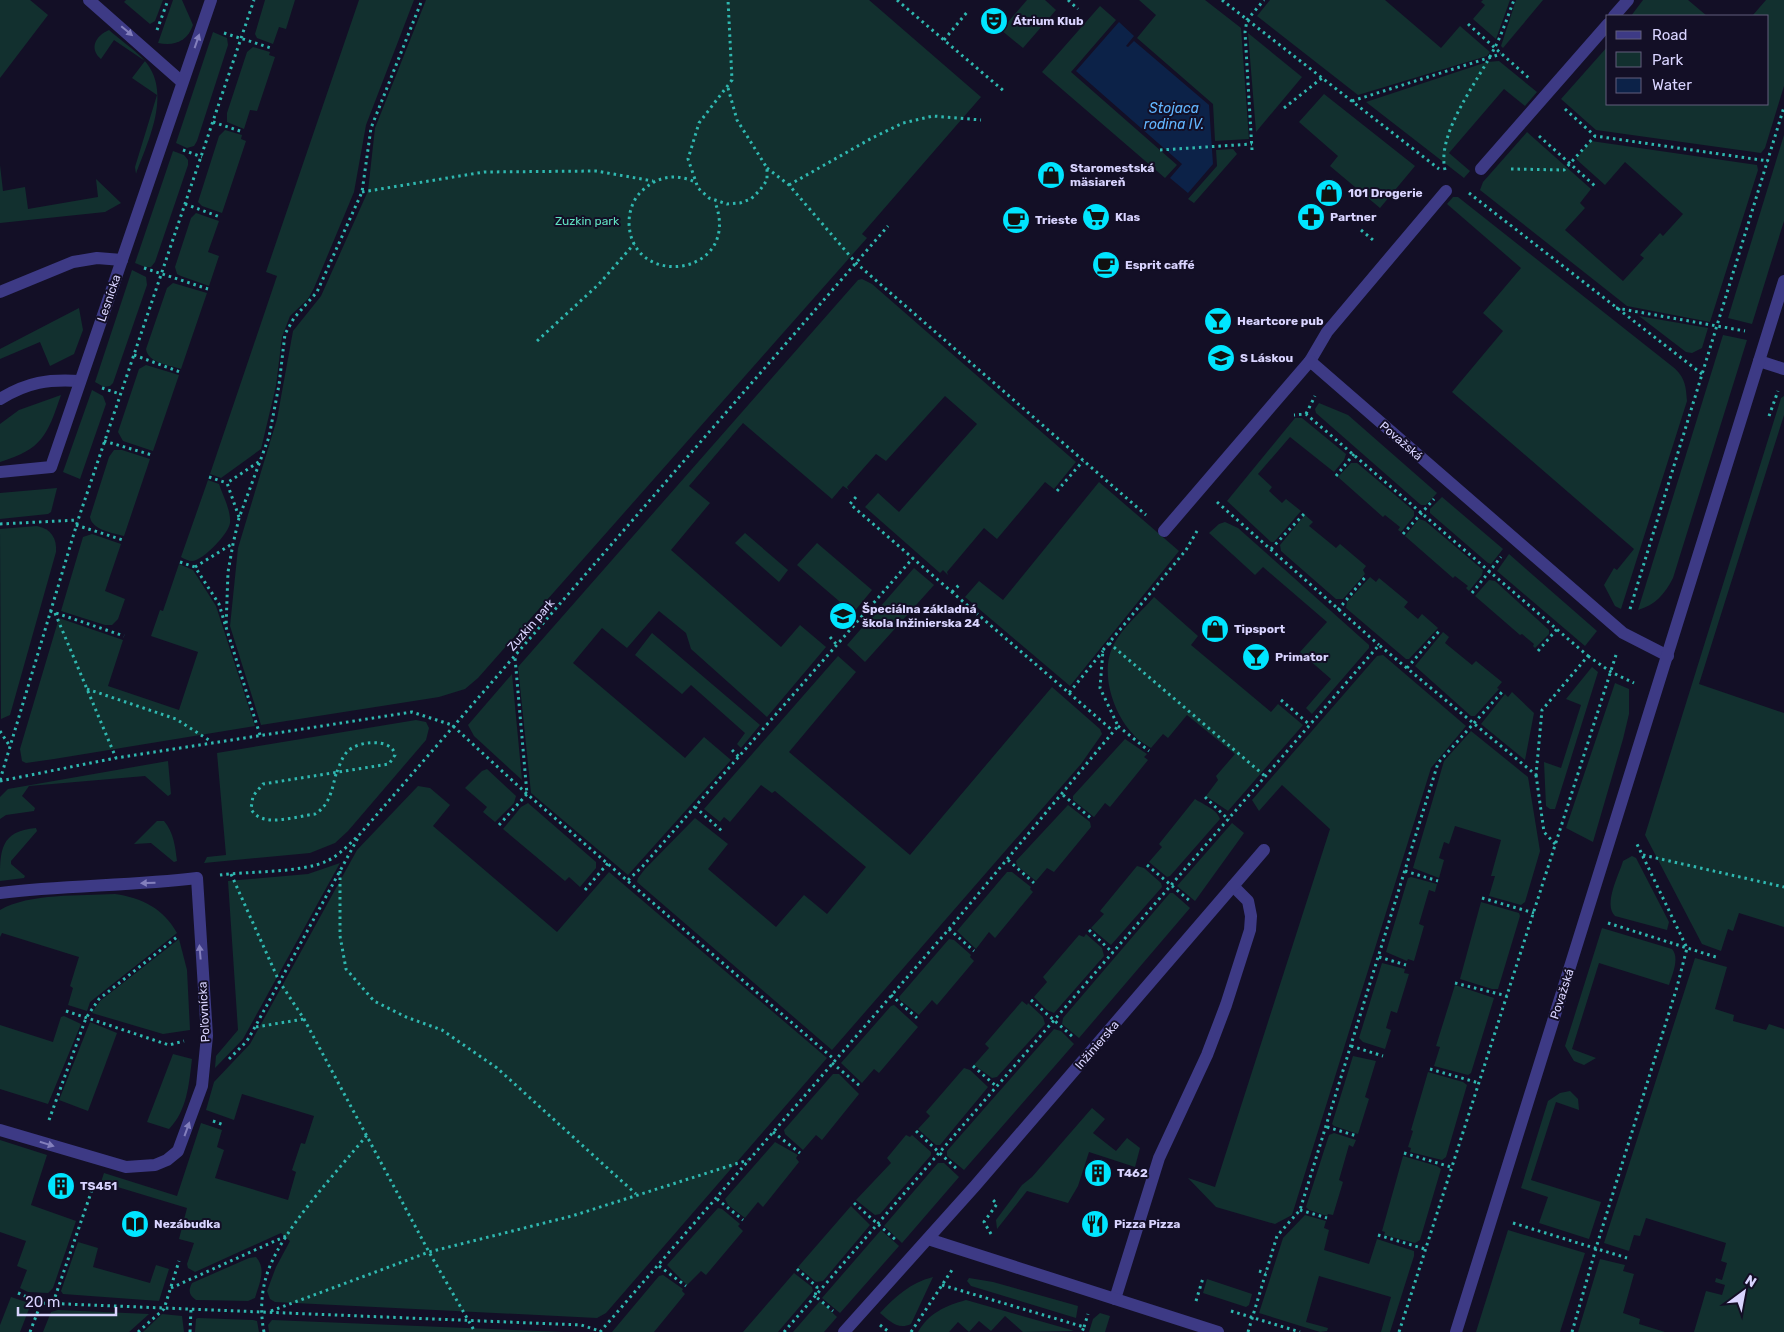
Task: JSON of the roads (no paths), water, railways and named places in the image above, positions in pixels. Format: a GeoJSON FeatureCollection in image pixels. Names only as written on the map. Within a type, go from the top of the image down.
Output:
{"type":"FeatureCollection","features":[{"type":"Feature","properties":{"kind":"street"},"geometry":{"type":"LineString","coordinates":[[89,0],[150,51],[182,82]]}},
{"type":"Feature","properties":{"kind":"street","name":"Lesnícka"},"geometry":{"type":"LineString","coordinates":[[0,472],[51,467],[211,0]]}},
{"type":"Feature","properties":{"kind":"street"},"geometry":{"type":"LineString","coordinates":[[1615,15],[1628,0]]}},
{"type":"Feature","properties":{"kind":"street"},"geometry":{"type":"LineString","coordinates":[[1481,169],[1606,26]]}},
{"type":"Feature","properties":{"kind":"street"},"geometry":{"type":"LineString","coordinates":[[1164,531],[1310,361],[1327,332],[1446,191]]}},
{"type":"Feature","properties":{"kind":"street"},"geometry":{"type":"LineString","coordinates":[[0,292],[73,262],[97,258],[122,260]]}},
{"type":"Feature","properties":{"kind":"street","name":"Považská"},"geometry":{"type":"LineString","coordinates":[[1456,1332],[1784,281]]}},
{"type":"Feature","properties":{"kind":"street","name":"Považská"},"geometry":{"type":"LineString","coordinates":[[1310,361],[1623,633],[1668,656]]}},
{"type":"Feature","properties":{"kind":"street"},"geometry":{"type":"LineString","coordinates":[[1759,361],[1784,369]]}},
{"type":"Feature","properties":{"kind":"street"},"geometry":{"type":"LineString","coordinates":[[0,399],[17,388],[35,383],[54,379],[80,381]]}},
{"type":"Feature","properties":{"kind":"street","name":"Inžinierska"},"geometry":{"type":"LineString","coordinates":[[844,1332],[975,1186],[1264,850]]}},
{"type":"Feature","properties":{"kind":"street","name":"Poľovnícka"},"geometry":{"type":"LineString","coordinates":[[0,893],[95,884],[155,883],[197,878],[198,920],[207,1036],[202,1086],[178,1151],[167,1160],[140,1168],[126,1167],[0,1130]]}},
{"type":"Feature","properties":{"kind":"street"},"geometry":{"type":"LineString","coordinates":[[1115,1299],[1159,1158],[1207,1055],[1226,1005],[1250,930],[1251,916],[1248,901],[1233,886]]}},
{"type":"Feature","properties":{"kind":"street"},"geometry":{"type":"LineString","coordinates":[[928,1239],[1218,1332]]}},
{"type":"Feature","properties":{"kind":"water","name":"Stojaca rodina IV."},"geometry":{"type":"Polygon","coordinates":[[[1119,22],[1134,36],[1126,46],[1128,47],[1134,41],[1209,105],[1213,164],[1188,193],[1170,178],[1182,164],[1076,71],[1119,22]]]}},
{"type":"Feature","properties":{"kind":"place","name":"Átrium Klub"},"geometry":{"type":"Point","coordinates":[994,21]}},
{"type":"Feature","properties":{"kind":"place","name":"Staromestská mäsiareň"},"geometry":{"type":"Point","coordinates":[1051,175]}},
{"type":"Feature","properties":{"kind":"place","name":"101 Drogerie"},"geometry":{"type":"Point","coordinates":[1329,193]}},
{"type":"Feature","properties":{"kind":"place","name":"Klas"},"geometry":{"type":"Point","coordinates":[1096,217]}},
{"type":"Feature","properties":{"kind":"place","name":"Partner"},"geometry":{"type":"Point","coordinates":[1311,217]}},
{"type":"Feature","properties":{"kind":"place","name":"Trieste"},"geometry":{"type":"Point","coordinates":[1016,220]}},
{"type":"Feature","properties":{"kind":"place","name":"Esprit caffé"},"geometry":{"type":"Point","coordinates":[1106,265]}},
{"type":"Feature","properties":{"kind":"place","name":"Heartcore pub"},"geometry":{"type":"Point","coordinates":[1218,321]}},
{"type":"Feature","properties":{"kind":"place","name":"S Láskou"},"geometry":{"type":"Point","coordinates":[1221,358]}},
{"type":"Feature","properties":{"kind":"place","name":"Špeciálna základná škola Inžinierska 24"},"geometry":{"type":"Point","coordinates":[843,616]}},
{"type":"Feature","properties":{"kind":"place","name":"Tipsport"},"geometry":{"type":"Point","coordinates":[1215,629]}},
{"type":"Feature","properties":{"kind":"place","name":"Primator"},"geometry":{"type":"Point","coordinates":[1256,657]}},
{"type":"Feature","properties":{"kind":"place","name":"T462"},"geometry":{"type":"Point","coordinates":[1098,1173]}},
{"type":"Feature","properties":{"kind":"place","name":"TS451"},"geometry":{"type":"Point","coordinates":[61,1186]}},
{"type":"Feature","properties":{"kind":"place","name":"Nezábudka"},"geometry":{"type":"Point","coordinates":[135,1224]}},
{"type":"Feature","properties":{"kind":"place","name":"Pizza Pizza"},"geometry":{"type":"Point","coordinates":[1095,1224]}},
{"type":"Feature","properties":{"kind":"park label","name":"Zuzkin park"},"geometry":{"type":"Point","coordinates":[587,221]}}]}
